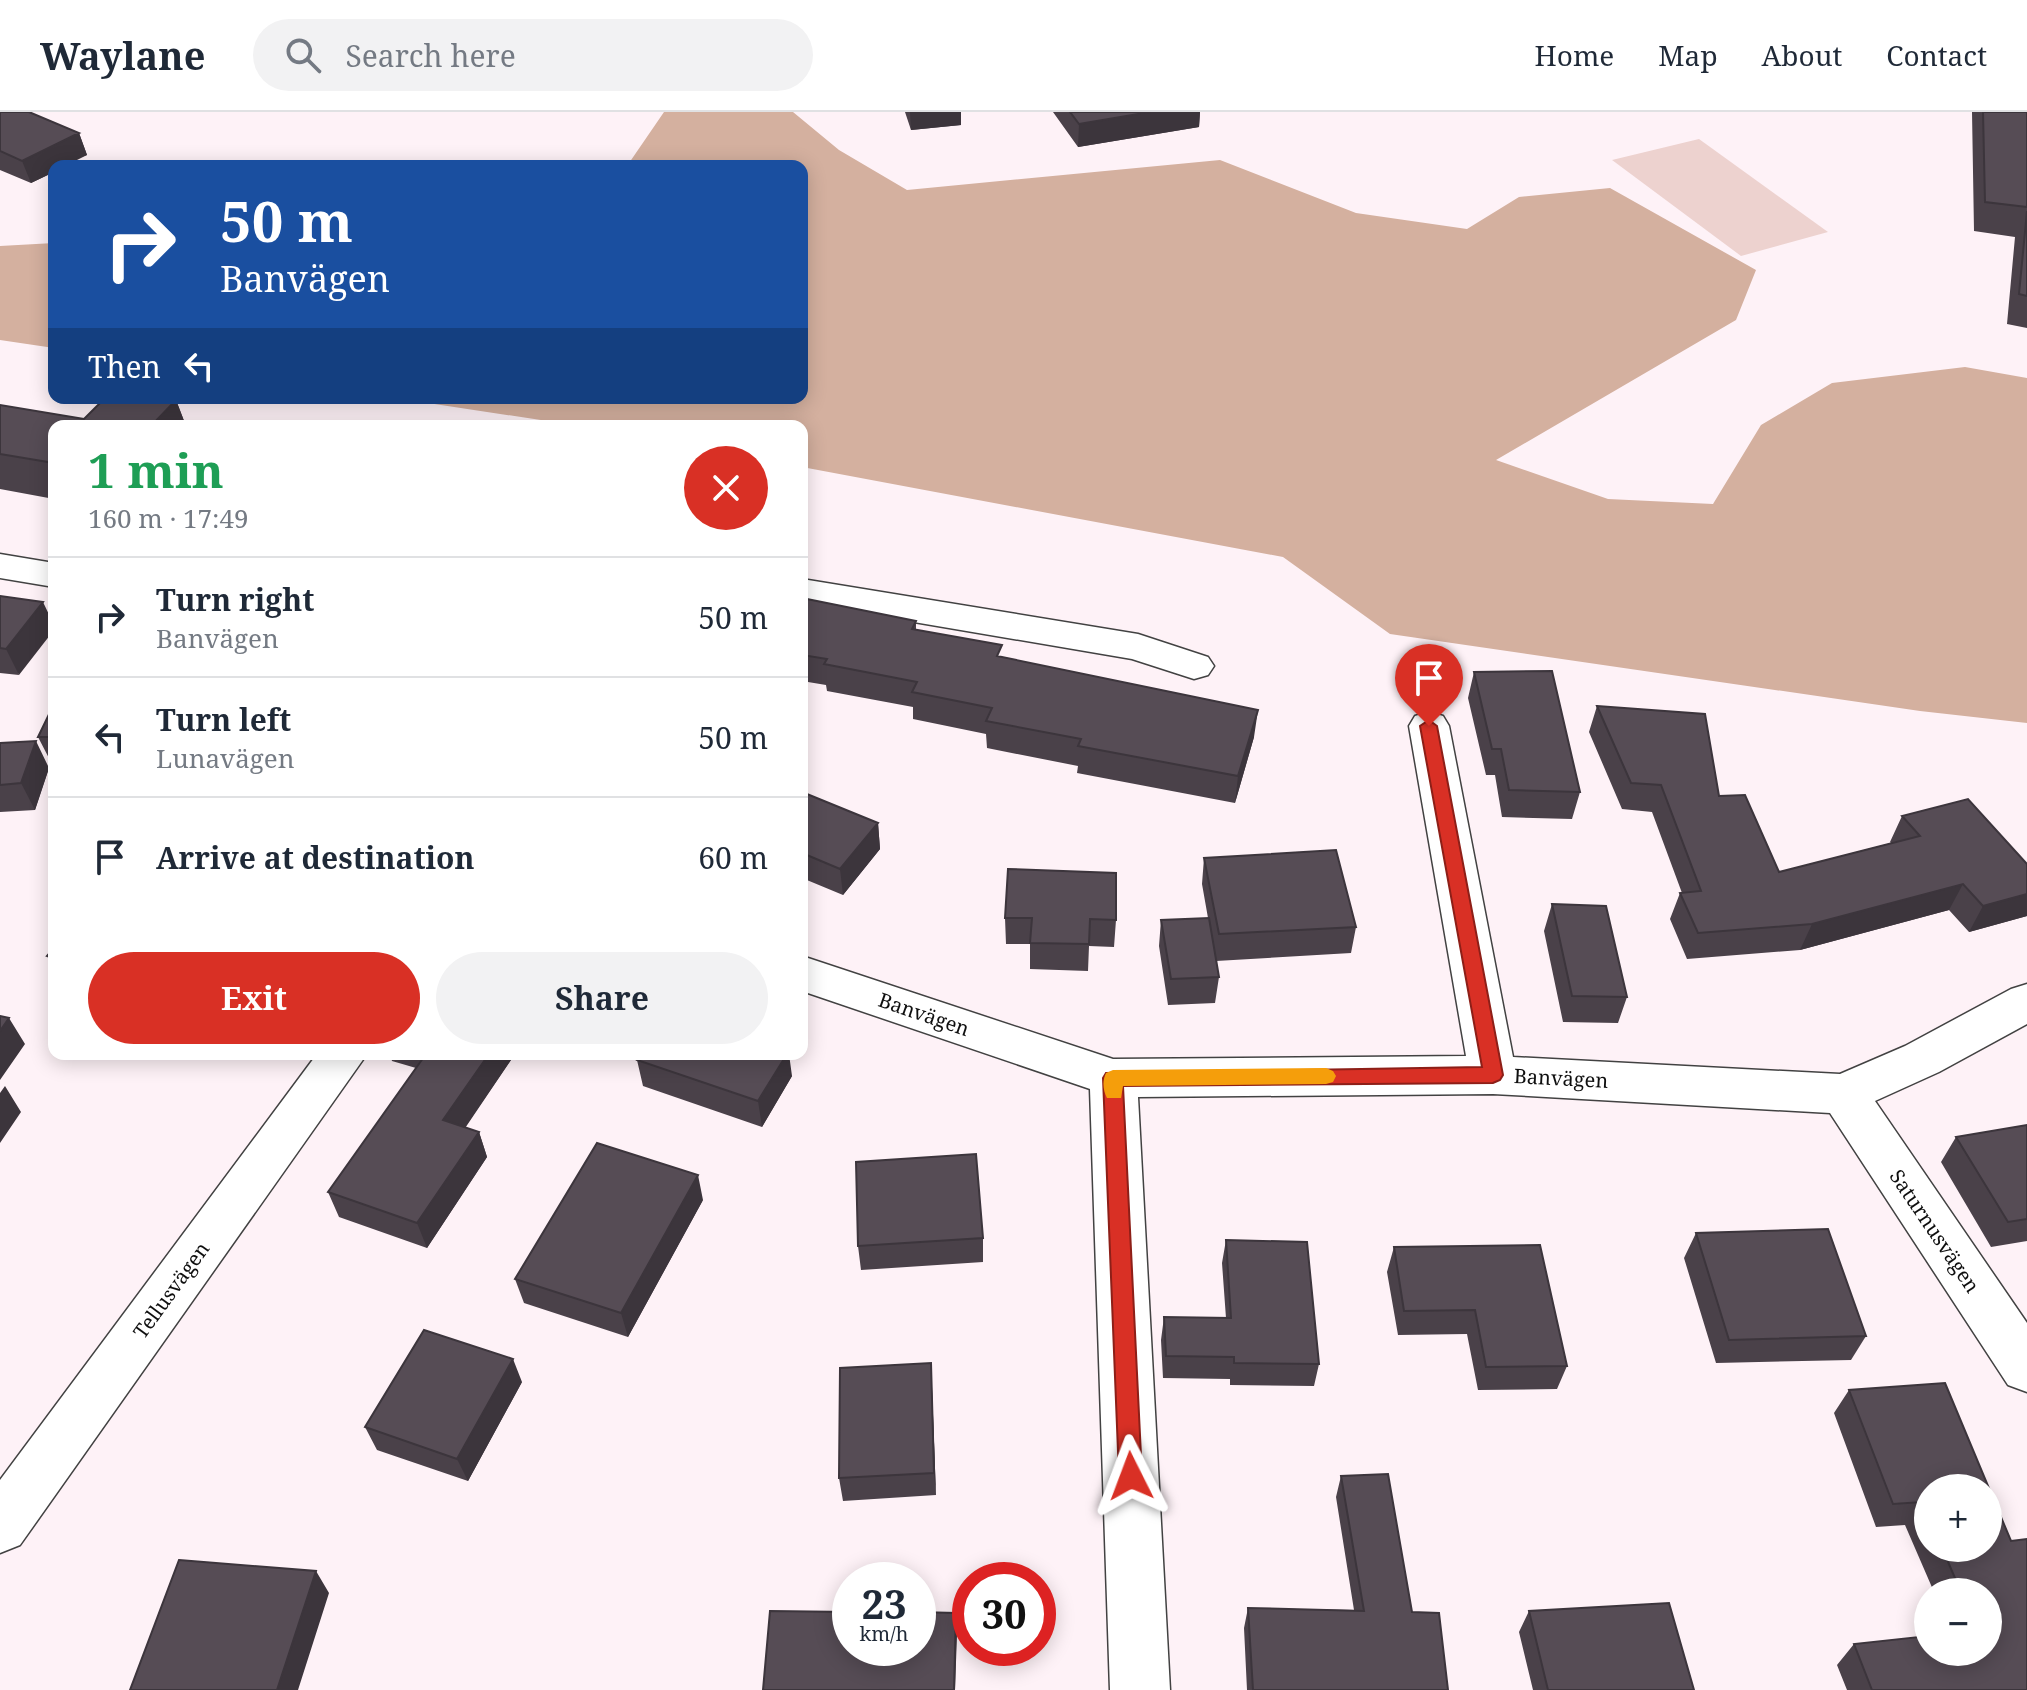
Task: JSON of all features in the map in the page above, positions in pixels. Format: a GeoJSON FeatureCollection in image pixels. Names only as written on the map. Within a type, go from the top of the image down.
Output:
{"type":"FeatureCollection","features":[{"type":"Feature","properties":{"kind":"street"},"geometry":{"type":"LineString","coordinates":[[0,566],[48,574]]}},
{"type":"Feature","properties":{"kind":"street"},"geometry":{"type":"LineString","coordinates":[[808,592],[1138,647],[1194,666]]}},
{"type":"Feature","properties":{"kind":"street"},"geometry":{"type":"LineString","coordinates":[[1429,726],[1493,1075]]}},
{"type":"Feature","properties":{"kind":"street","name":"Banvägen"},"geometry":{"type":"LineString","coordinates":[[808,975],[1113,1078],[1493,1075],[1844,1094],[1922,1059],[2027,1002]]}},
{"type":"Feature","properties":{"kind":"street","name":"Tellusvägen"},"geometry":{"type":"LineString","coordinates":[[0,1526],[339,1060]]}},
{"type":"Feature","properties":{"kind":"street"},"geometry":{"type":"LineString","coordinates":[[1113,1078],[1140,1690]]}},
{"type":"Feature","properties":{"kind":"street","name":"Saturnusvägen"},"geometry":{"type":"LineString","coordinates":[[1844,1094],[2027,1368]]}},
{"type":"Feature","properties":{"kind":"shaded area"},"geometry":{"type":"Polygon","coordinates":[[[664,112],[793,112],[839,150],[907,190],[1220,160],[1356,213],[1467,229],[1519,197],[1610,188],[1756,270],[1736,320],[1496,460],[1608,499],[1713,504],[1761,425],[1832,383],[1965,367],[2027,378],[2027,723],[1920,711],[1390,634],[1283,557],[808,468],[808,420],[540,420],[435,404],[808,404],[808,160],[631,160],[664,112]]]}},
{"type":"Feature","properties":{"kind":"shaded area"},"geometry":{"type":"Polygon","coordinates":[[[1699,139],[1828,232],[1741,256],[1612,160],[1699,139]]]}},
{"type":"Feature","properties":{"kind":"shaded area"},"geometry":{"type":"Polygon","coordinates":[[[48,243],[48,347],[0,340],[0,246],[48,243]]]}},
{"type":"Feature","properties":{"kind":"building"},"geometry":{"type":"Polygon","coordinates":[[[0,112],[29,112],[79,133],[22,161],[0,151],[0,112]]]}},
{"type":"Feature","properties":{"kind":"building"},"geometry":{"type":"Polygon","coordinates":[[[1070,112],[1150,112],[1079,124],[1070,112]]]}},
{"type":"Feature","properties":{"kind":"building"},"geometry":{"type":"Polygon","coordinates":[[[1983,112],[2027,112],[2027,207],[1985,202],[1983,112]]]}},
{"type":"Feature","properties":{"kind":"building"},"geometry":{"type":"Polygon","coordinates":[[[2027,211],[2027,296],[2019,294],[2027,211]]]}},
{"type":"Feature","properties":{"kind":"building"},"geometry":{"type":"Polygon","coordinates":[[[99,404],[172,404],[157,420],[48,420],[48,462],[0,454],[0,405],[84,419],[99,404]]]}},
{"type":"Feature","properties":{"kind":"building"},"geometry":{"type":"Polygon","coordinates":[[[0,596],[43,602],[6,649],[0,648],[0,596]]]}},
{"type":"Feature","properties":{"kind":"building"},"geometry":{"type":"Polygon","coordinates":[[[808,599],[916,621],[912,629],[1002,645],[997,656],[1258,710],[1238,776],[1078,746],[1081,739],[986,721],[992,708],[912,692],[917,682],[824,664],[827,659],[808,656],[808,599]]]}},
{"type":"Feature","properties":{"kind":"building"},"geometry":{"type":"Polygon","coordinates":[[[1552,671],[1580,792],[1509,790],[1501,749],[1492,749],[1474,672],[1552,671]]]}},
{"type":"Feature","properties":{"kind":"building"},"geometry":{"type":"Polygon","coordinates":[[[1597,706],[1705,714],[1719,796],[1745,795],[1779,872],[1920,836],[1902,816],[1968,799],[2027,864],[2027,894],[1983,906],[1963,884],[1812,924],[1698,933],[1680,893],[1701,891],[1661,785],[1631,783],[1597,706]]]}},
{"type":"Feature","properties":{"kind":"building"},"geometry":{"type":"Polygon","coordinates":[[[48,716],[48,737],[38,737],[48,716]]]}},
{"type":"Feature","properties":{"kind":"building"},"geometry":{"type":"Polygon","coordinates":[[[36,741],[21,783],[0,785],[0,743],[36,741]]]}},
{"type":"Feature","properties":{"kind":"building"},"geometry":{"type":"Polygon","coordinates":[[[808,794],[878,823],[840,869],[808,856],[808,794]]]}},
{"type":"Feature","properties":{"kind":"building"},"geometry":{"type":"Polygon","coordinates":[[[1336,850],[1356,927],[1219,934],[1204,858],[1336,850]]]}},
{"type":"Feature","properties":{"kind":"building"},"geometry":{"type":"Polygon","coordinates":[[[1008,869],[1116,873],[1116,920],[1090,919],[1089,944],[1030,943],[1032,918],[1005,918],[1008,869]]]}},
{"type":"Feature","properties":{"kind":"building"},"geometry":{"type":"Polygon","coordinates":[[[1552,904],[1606,906],[1627,997],[1572,996],[1552,904]]]}},
{"type":"Feature","properties":{"kind":"building"},"geometry":{"type":"Polygon","coordinates":[[[1209,918],[1219,977],[1171,979],[1161,920],[1209,918]]]}},
{"type":"Feature","properties":{"kind":"building"},"geometry":{"type":"Polygon","coordinates":[[[0,1016],[9,1018],[0,1031],[0,1016]]]}},
{"type":"Feature","properties":{"kind":"building"},"geometry":{"type":"Polygon","coordinates":[[[422,1060],[485,1060],[443,1120],[479,1132],[417,1223],[328,1192],[422,1060]]]}},
{"type":"Feature","properties":{"kind":"building"},"geometry":{"type":"Polygon","coordinates":[[[637,1060],[783,1060],[758,1101],[637,1060]]]}},
{"type":"Feature","properties":{"kind":"building"},"geometry":{"type":"Polygon","coordinates":[[[2027,1125],[2027,1219],[2008,1222],[1956,1137],[2027,1125]]]}},
{"type":"Feature","properties":{"kind":"building"},"geometry":{"type":"Polygon","coordinates":[[[597,1143],[698,1175],[621,1313],[515,1279],[597,1143]]]}},
{"type":"Feature","properties":{"kind":"building"},"geometry":{"type":"Polygon","coordinates":[[[976,1154],[983,1238],[858,1246],[856,1162],[976,1154]]]}},
{"type":"Feature","properties":{"kind":"building"},"geometry":{"type":"Polygon","coordinates":[[[1828,1229],[1866,1336],[1729,1340],[1696,1233],[1828,1229]]]}},
{"type":"Feature","properties":{"kind":"building"},"geometry":{"type":"Polygon","coordinates":[[[1226,1240],[1307,1242],[1319,1364],[1234,1363],[1234,1357],[1166,1356],[1164,1317],[1231,1318],[1226,1240]]]}},
{"type":"Feature","properties":{"kind":"building"},"geometry":{"type":"Polygon","coordinates":[[[1540,1245],[1567,1366],[1486,1367],[1475,1310],[1404,1311],[1394,1247],[1540,1245]]]}},
{"type":"Feature","properties":{"kind":"building"},"geometry":{"type":"Polygon","coordinates":[[[424,1330],[513,1359],[457,1459],[365,1427],[424,1330]]]}},
{"type":"Feature","properties":{"kind":"building"},"geometry":{"type":"Polygon","coordinates":[[[931,1363],[934,1473],[839,1478],[840,1368],[931,1363]]]}},
{"type":"Feature","properties":{"kind":"building"},"geometry":{"type":"Polygon","coordinates":[[[1945,1383],[1983,1474],[1914,1474],[1914,1503],[1893,1504],[1849,1390],[1945,1383]]]}},
{"type":"Feature","properties":{"kind":"building"},"geometry":{"type":"Polygon","coordinates":[[[1388,1474],[1412,1612],[1439,1613],[1448,1690],[1253,1690],[1248,1608],[1364,1611],[1341,1476],[1388,1474]]]}},
{"type":"Feature","properties":{"kind":"building"},"geometry":{"type":"Polygon","coordinates":[[[2002,1519],[2011,1541],[2027,1539],[2027,1690],[1872,1690],[1854,1644],[1914,1638],[1914,1666],[2002,1666],[2002,1578],[1955,1578],[1948,1562],[2002,1562],[2002,1519]]]}},
{"type":"Feature","properties":{"kind":"building"},"geometry":{"type":"Polygon","coordinates":[[[179,1560],[316,1571],[277,1690],[130,1690],[179,1560]]]}},
{"type":"Feature","properties":{"kind":"building"},"geometry":{"type":"Polygon","coordinates":[[[1669,1603],[1694,1690],[1548,1690],[1529,1611],[1669,1603]]]}},
{"type":"Feature","properties":{"kind":"building"},"geometry":{"type":"Polygon","coordinates":[[[770,1611],[832,1612],[832,1666],[936,1666],[936,1612],[952,1613],[954,1690],[763,1690],[770,1611]]]}},
{"type":"Feature","properties":{"kind":"slow traffic"},"geometry":{"type":"LineString","coordinates":[[1114,1092],[1113,1078],[1326,1076]]}},
{"type":"Feature","properties":{"kind":"route"},"geometry":{"type":"LineString","coordinates":[[1131,1476],[1113,1078],[1493,1075],[1429,726]]}}]}
